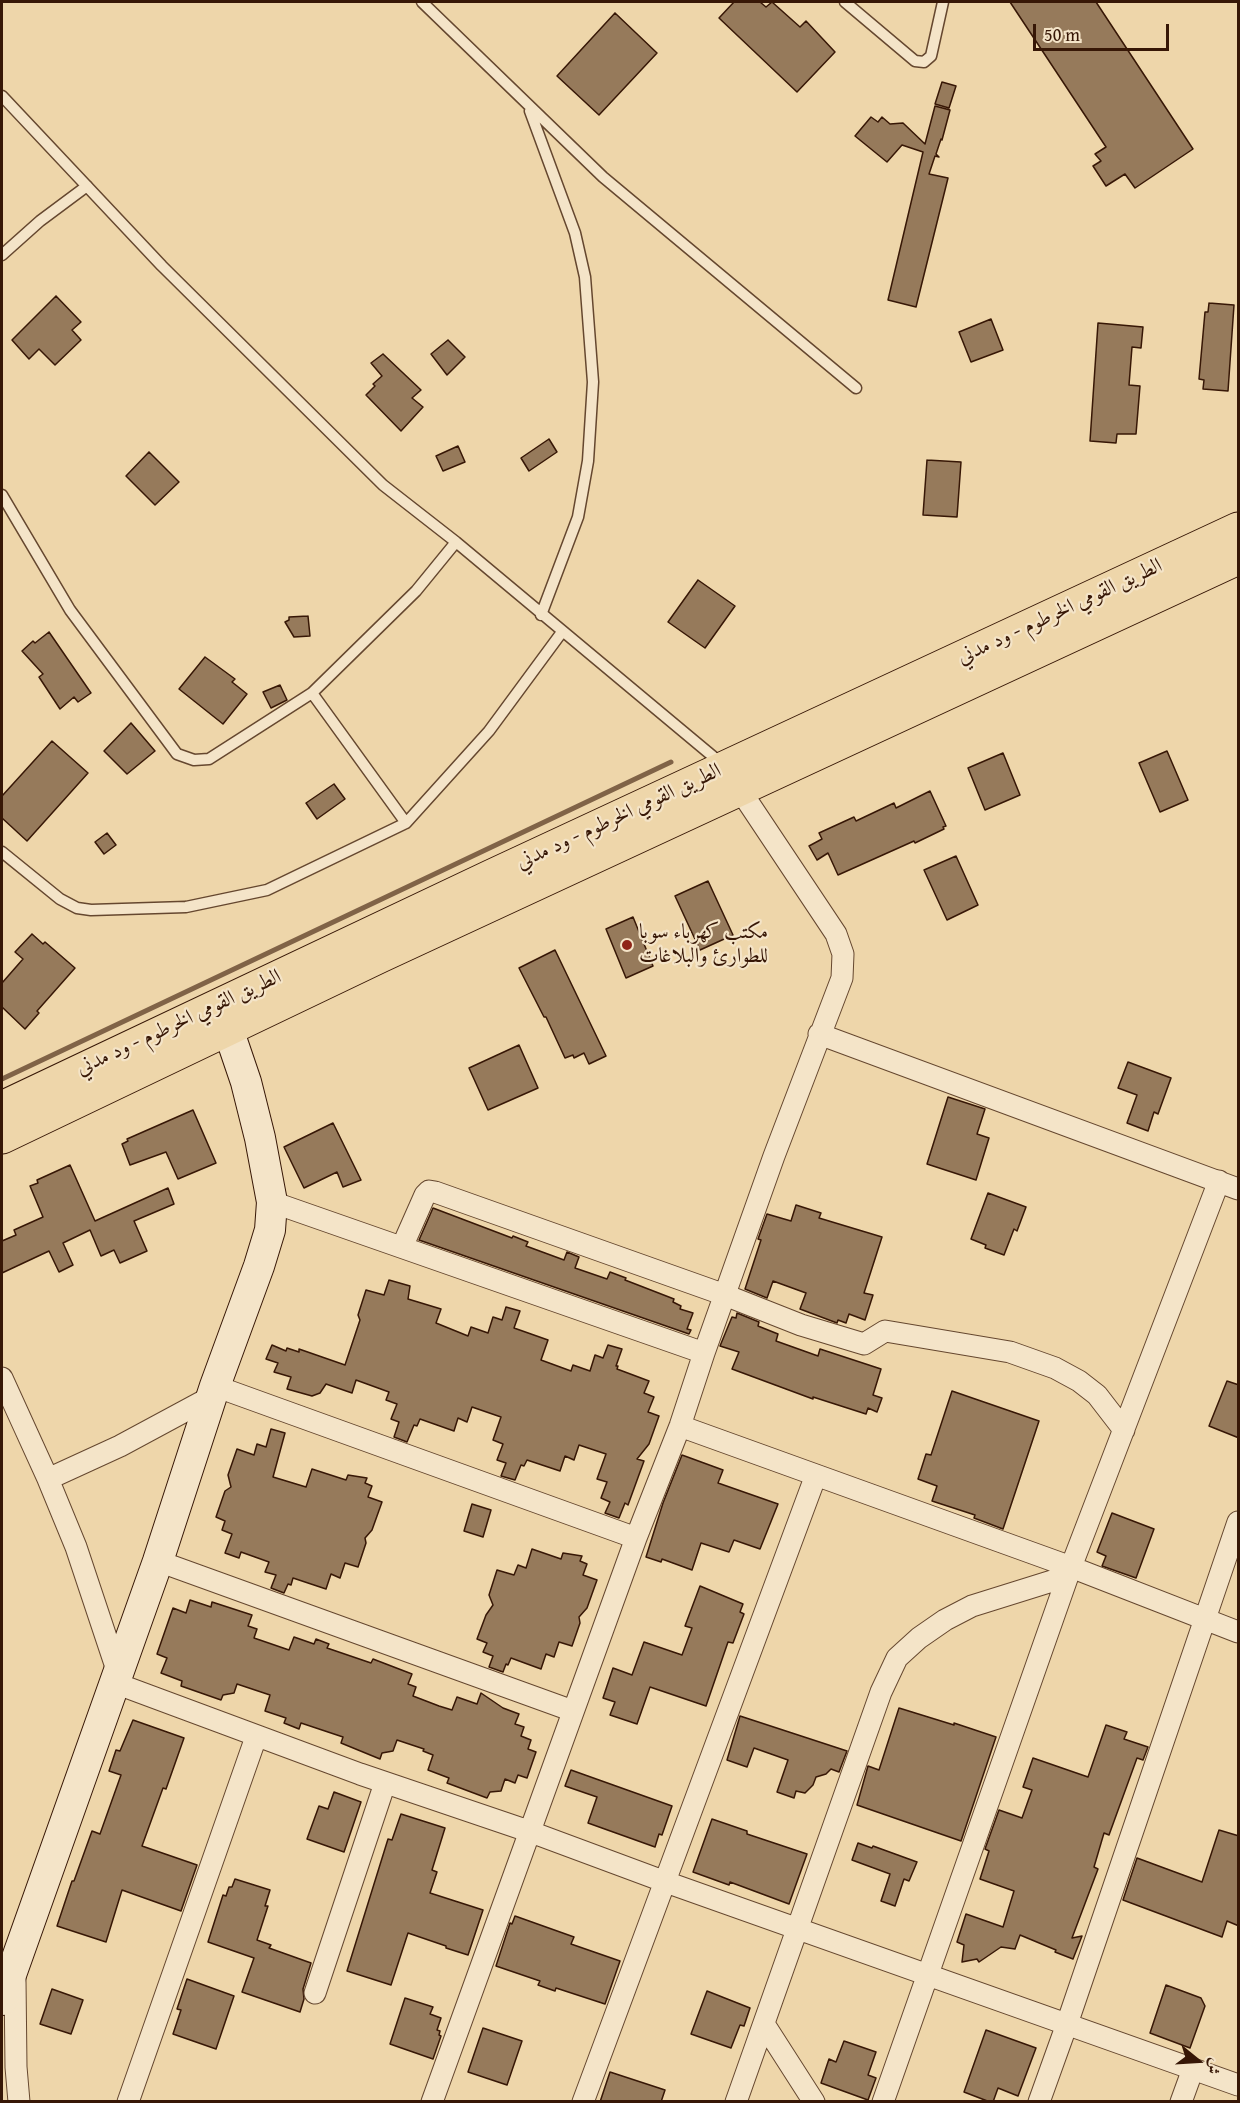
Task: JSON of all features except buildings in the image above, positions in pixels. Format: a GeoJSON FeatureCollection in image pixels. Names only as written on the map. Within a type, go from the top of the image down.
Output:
{"type":"FeatureCollection","features":[{"type":"Feature","properties":{"kind":"highway","name":"الطريق القومي الخرطوم - ود مدني"},"geometry":{"type":"LineString","coordinates":[[2,1137],[228,1029],[1239,529]]}},
{"type":"Feature","properties":{"kind":"highway","name":"الطريق القومي الخرطوم - ود مدني"},"geometry":{"type":"LineString","coordinates":[[2,1108],[482,880],[733,779],[1239,558]]}},
{"type":"Feature","properties":{"kind":"street"},"geometry":{"type":"LineString","coordinates":[[432,2102],[636,1538],[680,1426],[819,1034],[842,978],[843,954],[836,934],[733,779]]}},
{"type":"Feature","properties":{"kind":"street"},"geometry":{"type":"LineString","coordinates":[[2,2000],[158,1562],[213,1391],[270,1230],[272,1202],[260,1138],[249,1094],[228,1029]]}},
{"type":"Feature","properties":{"kind":"street"},"geometry":{"type":"LineString","coordinates":[[819,1034],[1229,1185],[1124,1430],[1070,1572],[883,2102]]}},
{"type":"Feature","properties":{"kind":"street"},"geometry":{"type":"LineString","coordinates":[[402,1248],[425,1195],[429,1191],[435,1192],[725,1295],[801,1325],[864,1344],[885,1331],[1010,1352],[1055,1368],[1080,1381],[1097,1395],[1124,1430]]}},
{"type":"Feature","properties":{"kind":"street"},"geometry":{"type":"LineString","coordinates":[[272,1202],[704,1353]]}},
{"type":"Feature","properties":{"kind":"street"},"geometry":{"type":"LineString","coordinates":[[2,1378],[76,1547],[117,1678],[256,1737],[531,1832],[797,1929],[1239,2085]]}},
{"type":"Feature","properties":{"kind":"street"},"geometry":{"type":"LineString","coordinates":[[48,1479],[120,1446],[213,1391],[636,1538]]}},
{"type":"Feature","properties":{"kind":"street"},"geometry":{"type":"LineString","coordinates":[[680,1426],[1070,1572],[1239,1632]]}},
{"type":"Feature","properties":{"kind":"street"},"geometry":{"type":"LineString","coordinates":[[583,2102],[663,1881],[816,1475]]}},
{"type":"Feature","properties":{"kind":"street"},"geometry":{"type":"LineString","coordinates":[[1039,2102],[1239,1522]]}},
{"type":"Feature","properties":{"kind":"street"},"geometry":{"type":"LineString","coordinates":[[158,1562],[573,1710]]}},
{"type":"Feature","properties":{"kind":"street"},"geometry":{"type":"LineString","coordinates":[[736,2102],[881,1692],[897,1658],[945,1620],[972,1606],[1070,1572]]}},
{"type":"Feature","properties":{"kind":"street"},"geometry":{"type":"LineString","coordinates":[[128,2102],[256,1737]]}},
{"type":"Feature","properties":{"kind":"street"},"geometry":{"type":"LineString","coordinates":[[315,1993],[385,1783]]}},
{"type":"Feature","properties":{"kind":"street"},"geometry":{"type":"LineString","coordinates":[[15,1964],[16,2067],[20,2102]]}},
{"type":"Feature","properties":{"kind":"street"},"geometry":{"type":"LineString","coordinates":[[764,2024],[814,2102]]}},
{"type":"Feature","properties":{"kind":"street"},"geometry":{"type":"LineString","coordinates":[[1181,2102],[1193,2069]]}},
{"type":"Feature","properties":{"kind":"lane"},"geometry":{"type":"LineString","coordinates":[[422,2],[603,177],[856,388]]}},
{"type":"Feature","properties":{"kind":"lane"},"geometry":{"type":"LineString","coordinates":[[845,2],[915,61],[924,62],[931,56],[943,2]]}},
{"type":"Feature","properties":{"kind":"lane"},"geometry":{"type":"LineString","coordinates":[[2,96],[162,266],[383,485],[456,542],[733,779]]}},
{"type":"Feature","properties":{"kind":"lane"},"geometry":{"type":"LineString","coordinates":[[529,107],[574,233],[585,277],[592,382],[588,460],[578,517],[541,615]]}},
{"type":"Feature","properties":{"kind":"lane"},"geometry":{"type":"LineString","coordinates":[[2,255],[40,221],[87,186]]}},
{"type":"Feature","properties":{"kind":"lane"},"geometry":{"type":"LineString","coordinates":[[2,495],[70,610],[177,754],[194,760],[209,759],[312,693],[416,591],[456,542]]}},
{"type":"Feature","properties":{"kind":"lane"},"geometry":{"type":"LineString","coordinates":[[2,852],[60,899],[77,908],[91,910],[186,907],[267,890],[406,823],[489,731],[562,632]]}},
{"type":"Feature","properties":{"kind":"lane"},"geometry":{"type":"LineString","coordinates":[[312,693],[406,823]]}},
{"type":"Feature","properties":{"kind":"waterway"},"geometry":{"type":"LineString","coordinates":[[2,1079],[671,762]]}},
{"type":"Feature","properties":{"kind":"place","name":"مكتب كهرباء سوبا للطوارئ والبلاغات"},"geometry":{"type":"Point","coordinates":[627,945]}}]}
